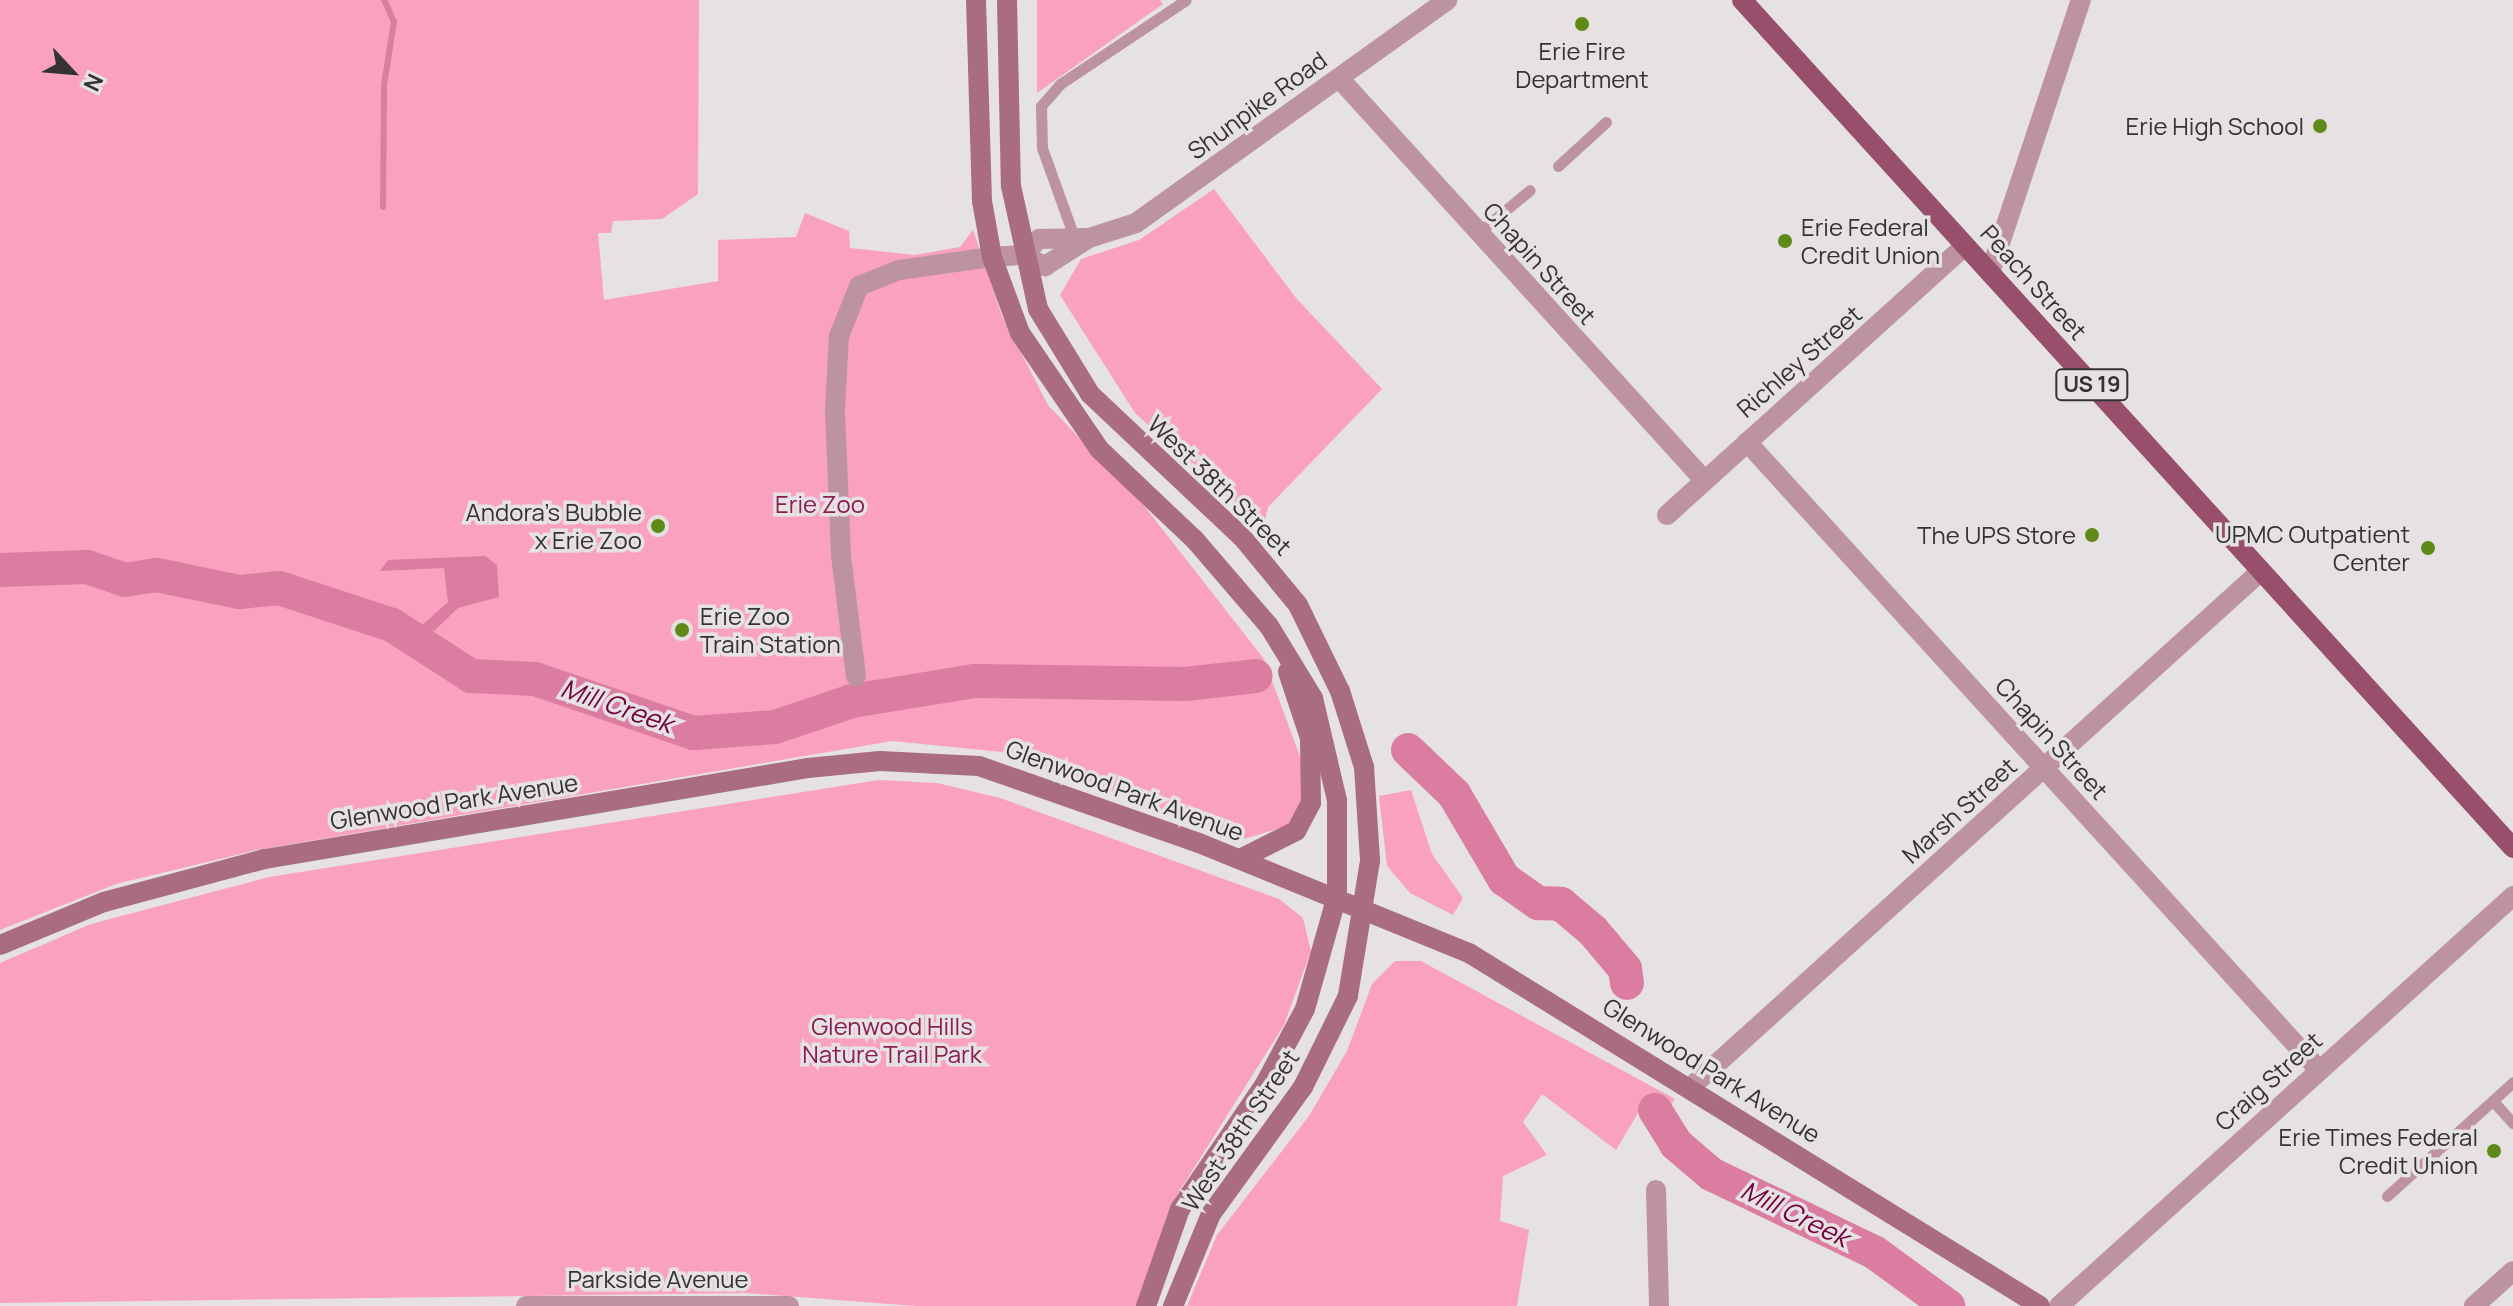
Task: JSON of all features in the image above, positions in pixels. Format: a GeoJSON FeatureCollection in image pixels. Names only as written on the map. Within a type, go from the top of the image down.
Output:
{"type":"FeatureCollection","features":[{"type":"Feature","properties":{"kind":"main road","name":"West 38th Street"},"geometry":{"type":"LineString","coordinates":[[976,0],[976,109],[992,257],[1011,312],[1062,404],[1245,593],[1281,645],[1313,698],[1337,800],[1337,896],[1295,1030],[1180,1209],[1146,1306]]}},
{"type":"Feature","properties":{"kind":"main road","name":"West 38th Street"},"geometry":{"type":"LineString","coordinates":[[1007,0],[1009,151],[1023,255],[1036,303],[1090,394],[1233,527],[1298,605],[1340,691],[1367,797],[1366,908],[1356,969],[1328,1042],[1211,1214],[1173,1306]]}},
{"type":"Feature","properties":{"kind":"main road","name":"Peach Street"},"geometry":{"type":"LineString","coordinates":[[1742,0],[2513,848]]}},
{"type":"Feature","properties":{"kind":"main road"},"geometry":{"type":"LineString","coordinates":[[1240,859],[1296,831],[1311,803],[1310,738],[1281,645]]}},
{"type":"Feature","properties":{"kind":"main road","name":"Glenwood Park Avenue"},"geometry":{"type":"LineString","coordinates":[[0,945],[36,928],[150,887],[265,859],[880,761],[1018,775],[1337,896],[1469,953],[1691,1087],[2040,1306]]}},
{"type":"Feature","properties":{"kind":"street","name":"Shunpike Road"},"geometry":{"type":"LineString","coordinates":[[856,676],[842,571],[835,409],[839,336],[859,286],[899,270],[1023,255],[1039,239],[1081,236],[1143,218],[1447,0]]}},
{"type":"Feature","properties":{"kind":"street"},"geometry":{"type":"LineString","coordinates":[[1990,273],[2081,0]]}},
{"type":"Feature","properties":{"kind":"street","name":"Chapin Street"},"geometry":{"type":"LineString","coordinates":[[1339,78],[1704,480]]}},
{"type":"Feature","properties":{"kind":"street","name":"Richley Street"},"geometry":{"type":"LineString","coordinates":[[1667,515],[1965,246]]}},
{"type":"Feature","properties":{"kind":"street","name":"Chapin Street"},"geometry":{"type":"LineString","coordinates":[[1747,442],[2319,1070]]}},
{"type":"Feature","properties":{"kind":"street","name":"Marsh Street"},"geometry":{"type":"LineString","coordinates":[[1691,1087],[2261,571]]}},
{"type":"Feature","properties":{"kind":"street","name":"Craig Street"},"geometry":{"type":"LineString","coordinates":[[2059,1306],[2513,896]]}},
{"type":"Feature","properties":{"kind":"street"},"geometry":{"type":"LineString","coordinates":[[1656,1190],[1659,1306]]}},
{"type":"Feature","properties":{"kind":"street"},"geometry":{"type":"LineString","coordinates":[[2474,1306],[2513,1271]]}},
{"type":"Feature","properties":{"kind":"street","name":"Parkside Avenue"},"geometry":{"type":"LineString","coordinates":[[526,1306],[789,1306]]}},
{"type":"Feature","properties":{"kind":"lane"},"geometry":{"type":"LineString","coordinates":[[1081,236],[1042,148],[1041,106],[1060,84],[1186,0]]}},
{"type":"Feature","properties":{"kind":"lane"},"geometry":{"type":"LineString","coordinates":[[1558,166],[1606,122]]}},
{"type":"Feature","properties":{"kind":"lane"},"geometry":{"type":"LineString","coordinates":[[1478,233],[1530,190]]}},
{"type":"Feature","properties":{"kind":"lane"},"geometry":{"type":"LineString","coordinates":[[2387,1196],[2513,1082]]}},
{"type":"Feature","properties":{"kind":"lane"},"geometry":{"type":"LineString","coordinates":[[2493,1101],[2513,1123]]}},
{"type":"Feature","properties":{"kind":"green space","name":"Erie Zoo"},"geometry":{"type":"Polygon","coordinates":[[[0,0],[699,0],[698,194],[662,219],[613,221],[611,233],[598,233],[604,300],[718,281],[718,240],[796,237],[805,213],[849,231],[850,248],[915,255],[960,247],[973,230],[1002,316],[1048,405],[1145,507],[1264,659],[1302,762],[1306,793],[1287,826],[1244,839],[1002,752],[892,741],[257,850],[116,884],[0,930],[0,0]]]}},
{"type":"Feature","properties":{"kind":"green space"},"geometry":{"type":"Polygon","coordinates":[[[1037,0],[1160,0],[1163,4],[1037,93],[1037,0]]]}},
{"type":"Feature","properties":{"kind":"green space"},"geometry":{"type":"Polygon","coordinates":[[[1214,189],[1296,298],[1382,389],[1268,507],[1263,529],[1135,413],[1060,295],[1081,259],[1139,240],[1214,189]]]}},
{"type":"Feature","properties":{"kind":"green space","name":"Glenwood Hills Nature Trail Park"},"geometry":{"type":"Polygon","coordinates":[[[879,780],[937,783],[1000,798],[1279,899],[1303,918],[1311,951],[1284,1025],[1177,1195],[1138,1306],[916,1306],[746,1293],[0,1303],[0,963],[91,924],[269,877],[879,780]]]}},
{"type":"Feature","properties":{"kind":"green space"},"geometry":{"type":"Polygon","coordinates":[[[1411,790],[1432,854],[1463,898],[1453,915],[1410,893],[1387,866],[1379,796],[1411,790]]]}},
{"type":"Feature","properties":{"kind":"green space"},"geometry":{"type":"Polygon","coordinates":[[[1395,961],[1421,961],[1675,1099],[1668,1108],[1638,1113],[1616,1150],[1542,1094],[1523,1122],[1547,1155],[1503,1176],[1500,1221],[1529,1230],[1517,1306],[1187,1306],[1217,1235],[1309,1116],[1347,1051],[1372,984],[1395,961]]]}},
{"type":"Feature","properties":{"kind":"shaded area"},"geometry":{"type":"Polygon","coordinates":[[[485,556],[497,565],[499,597],[458,608],[434,631],[421,626],[448,602],[444,568],[380,571],[388,560],[485,556]]]}},
{"type":"Feature","properties":{"kind":"waterway"},"geometry":{"type":"LineString","coordinates":[[383,207],[384,85],[394,22],[384,0]]}},
{"type":"Feature","properties":{"kind":"waterway","name":"Mill Creek"},"geometry":{"type":"LineString","coordinates":[[0,570],[87,567],[125,580],[157,575],[239,592],[279,588],[392,625],[471,676],[535,679],[694,733],[775,727],[852,701],[974,681],[1185,684],[1256,676]]}},
{"type":"Feature","properties":{"kind":"waterway","name":"Mill Creek"},"geometry":{"type":"LineString","coordinates":[[1408,750],[1454,794],[1504,879],[1538,903],[1561,904],[1593,931],[1625,969],[1627,983]]}},
{"type":"Feature","properties":{"kind":"waterway","name":"Mill Creek"},"geometry":{"type":"LineString","coordinates":[[1655,1110],[1676,1144],[1711,1174],[1874,1252],[1948,1306]]}},
{"type":"Feature","properties":{"kind":"place","name":"Erie Fire Department"},"geometry":{"type":"Point","coordinates":[1582,24]}},
{"type":"Feature","properties":{"kind":"place","name":"Erie High School"},"geometry":{"type":"Point","coordinates":[2320,126]}},
{"type":"Feature","properties":{"kind":"place","name":"Erie Federal Credit Union"},"geometry":{"type":"Point","coordinates":[1785,241]}},
{"type":"Feature","properties":{"kind":"place","name":"Andora's Bubble x Erie Zoo"},"geometry":{"type":"Point","coordinates":[658,526]}},
{"type":"Feature","properties":{"kind":"place","name":"The UPS Store"},"geometry":{"type":"Point","coordinates":[2092,535]}},
{"type":"Feature","properties":{"kind":"place","name":"UPMC Outpatient Center"},"geometry":{"type":"Point","coordinates":[2428,548]}},
{"type":"Feature","properties":{"kind":"place","name":"Erie Zoo Train Station"},"geometry":{"type":"Point","coordinates":[682,630]}},
{"type":"Feature","properties":{"kind":"place","name":"Erie Times Federal Credit Union"},"geometry":{"type":"Point","coordinates":[2494,1151]}}]}
